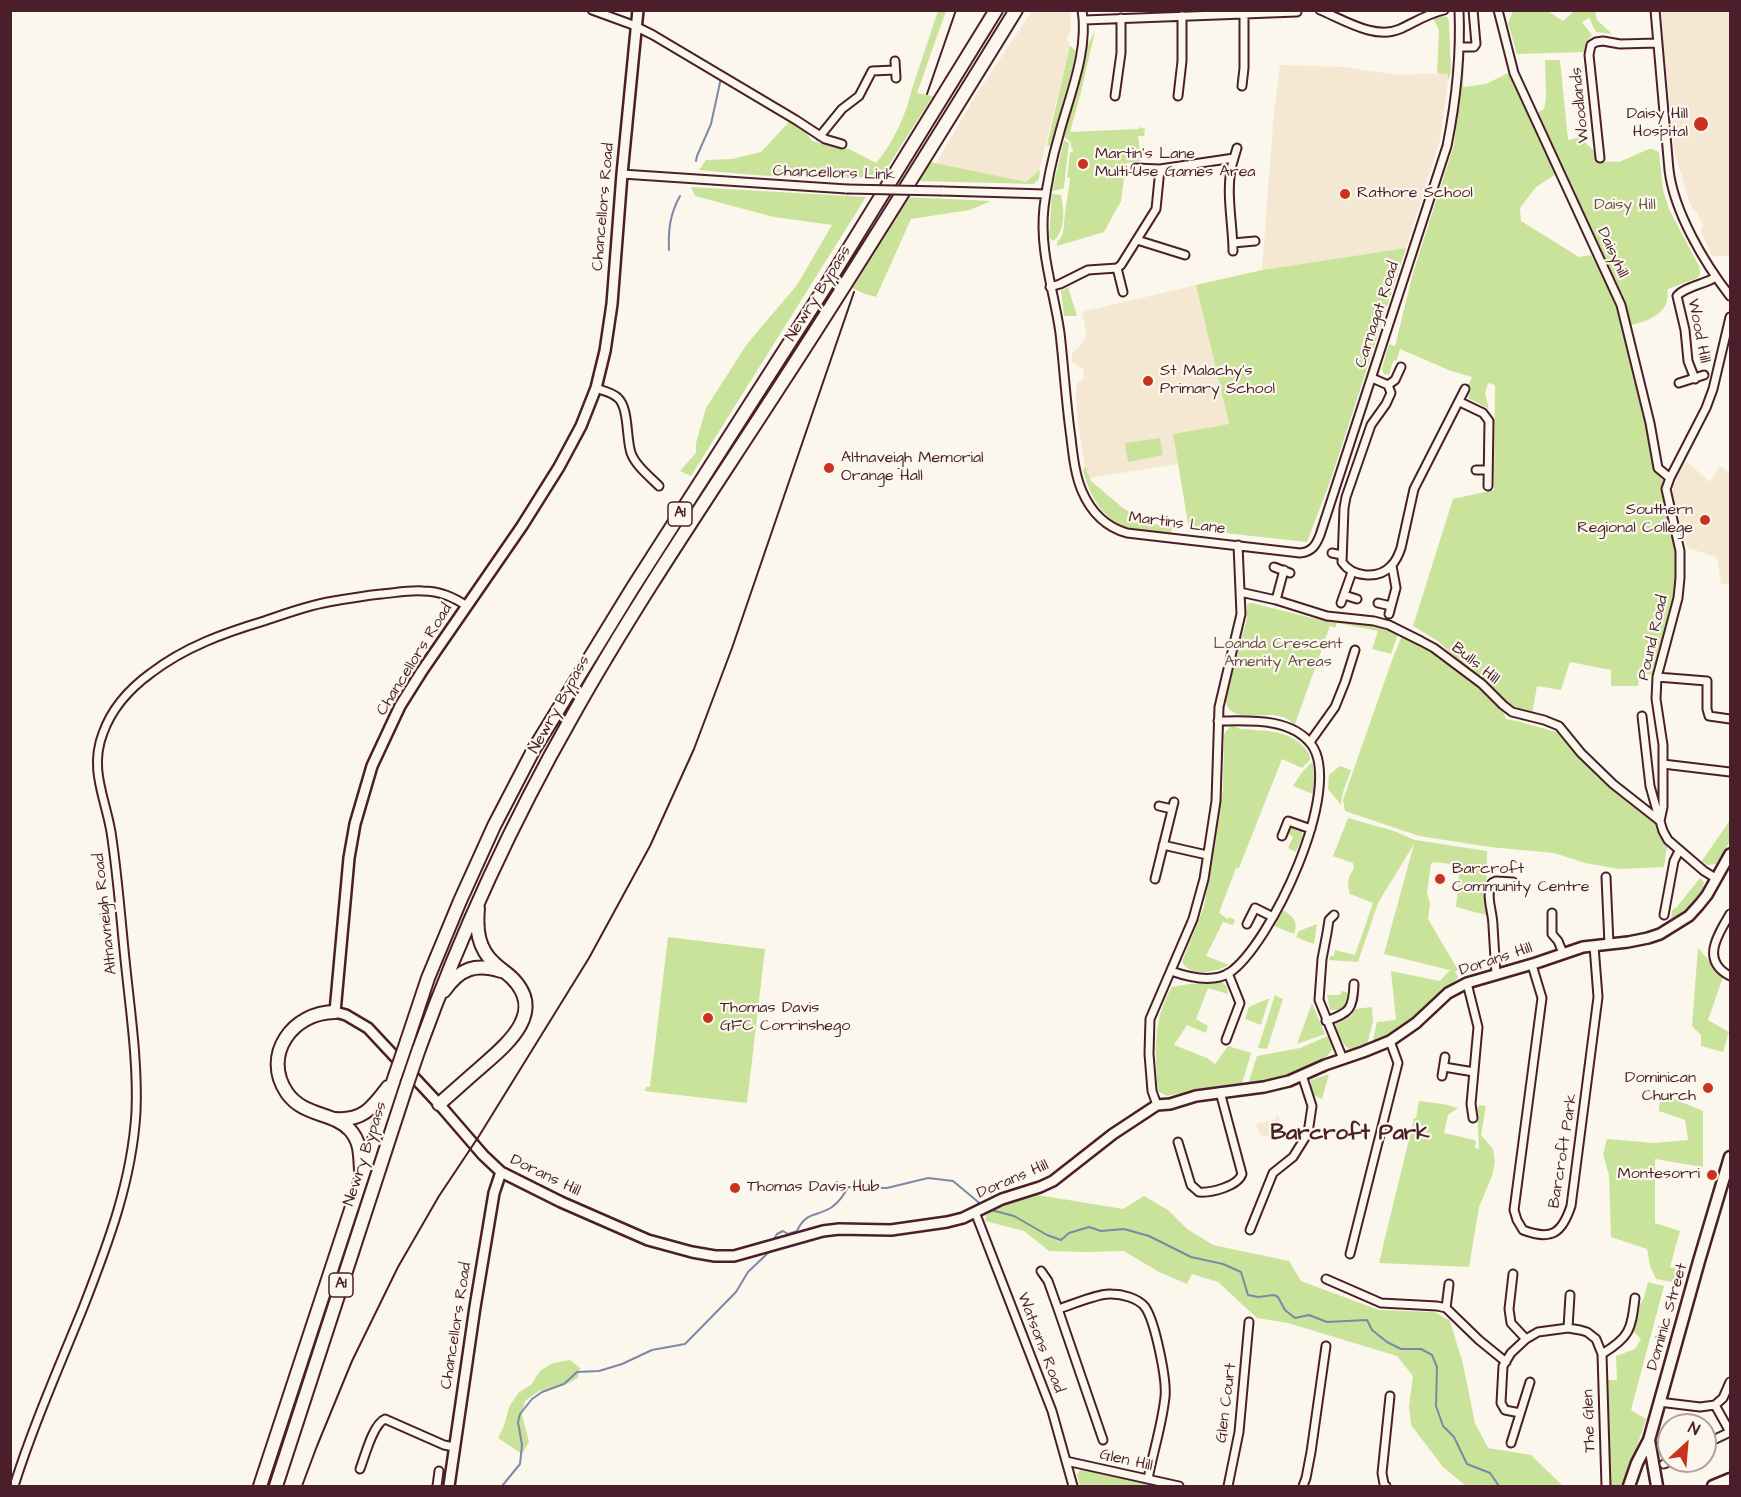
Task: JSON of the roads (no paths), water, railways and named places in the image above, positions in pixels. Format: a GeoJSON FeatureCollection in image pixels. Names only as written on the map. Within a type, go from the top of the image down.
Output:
{"type":"FeatureCollection","features":[{"type":"Feature","properties":{"kind":"highway","name":"Newry Bypass"},"geometry":{"type":"LineString","coordinates":[[260,1486],[428,978],[495,826],[534,749],[632,589],[827,284],[996,10]]}},
{"type":"Feature","properties":{"kind":"highway","name":"Newry Bypass"},"geometry":{"type":"LineString","coordinates":[[276,1486],[435,1004],[480,898],[531,792],[604,661],[784,381],[1016,10]]}},
{"type":"Feature","properties":{"kind":"highway"},"geometry":{"type":"LineString","coordinates":[[439,1104],[506,1045],[523,1020],[525,1003],[522,993],[511,977],[494,963],[478,938],[477,921],[480,898]]}},
{"type":"Feature","properties":{"kind":"highway"},"geometry":{"type":"LineString","coordinates":[[435,1004],[448,986],[463,972],[481,966],[504,972]]}},
{"type":"Feature","properties":{"kind":"highway"},"geometry":{"type":"LineString","coordinates":[[335,1012],[313,1016],[294,1027],[282,1044],[278,1065],[282,1084],[288,1094],[306,1109],[343,1124],[350,1130],[360,1153],[361,1177]]}},
{"type":"Feature","properties":{"kind":"highway"},"geometry":{"type":"LineString","coordinates":[[331,1119],[345,1120],[368,1112],[395,1077]]}},
{"type":"Feature","properties":{"kind":"main road","name":"Dominic Street"},"geometry":{"type":"LineString","coordinates":[[1658,1486],[1649,1440],[1731,1157]]}},
{"type":"Feature","properties":{"kind":"main road"},"geometry":{"type":"LineString","coordinates":[[1629,1486],[1649,1440]]}},
{"type":"Feature","properties":{"kind":"main road"},"geometry":{"type":"LineString","coordinates":[[1713,1486],[1731,1479]]}},
{"type":"Feature","properties":{"kind":"street"},"geometry":{"type":"LineString","coordinates":[[592,10],[633,25],[825,139],[842,144]]}},
{"type":"Feature","properties":{"kind":"street","name":"Chancellors Road"},"geometry":{"type":"LineString","coordinates":[[335,1012],[354,824],[382,742],[400,706],[422,671],[560,467],[581,426],[596,388],[608,331],[638,10]]}},
{"type":"Feature","properties":{"kind":"street","name":"Martins Lane"},"geometry":{"type":"LineString","coordinates":[[1082,10],[1083,40],[1054,151],[1046,194],[1043,228],[1043,248],[1059,330],[1073,457],[1082,490],[1090,506],[1106,524],[1116,530],[1238,545],[1241,614],[1221,692],[1216,801],[1204,879],[1193,919],[1153,1013],[1149,1034],[1152,1091],[1157,1105]]}},
{"type":"Feature","properties":{"kind":"street"},"geometry":{"type":"LineString","coordinates":[[1320,10],[1368,30],[1384,32],[1399,30],[1423,16],[1444,10]]}},
{"type":"Feature","properties":{"kind":"street","name":"Carnagat Road"},"geometry":{"type":"LineString","coordinates":[[1238,545],[1300,553],[1307,552],[1317,544],[1447,146],[1455,100],[1460,47],[1459,10]]}},
{"type":"Feature","properties":{"kind":"street"},"geometry":{"type":"LineString","coordinates":[[1460,47],[1474,47],[1476,44],[1473,10]]}},
{"type":"Feature","properties":{"kind":"street","name":"Daisyhill"},"geometry":{"type":"LineString","coordinates":[[1498,10],[1514,74],[1621,305],[1659,468],[1670,478]]}},
{"type":"Feature","properties":{"kind":"street"},"geometry":{"type":"LineString","coordinates":[[1655,10],[1672,190],[1678,207],[1716,277],[1731,296]]}},
{"type":"Feature","properties":{"kind":"street"},"geometry":{"type":"LineString","coordinates":[[1084,20],[1146,14],[1182,16],[1298,12]]}},
{"type":"Feature","properties":{"kind":"street"},"geometry":{"type":"LineString","coordinates":[[1242,86],[1244,14]]}},
{"type":"Feature","properties":{"kind":"street"},"geometry":{"type":"LineString","coordinates":[[1178,96],[1182,61],[1182,16]]}},
{"type":"Feature","properties":{"kind":"street"},"geometry":{"type":"LineString","coordinates":[[1115,96],[1121,53],[1121,18]]}},
{"type":"Feature","properties":{"kind":"street","name":"Woodlands"},"geometry":{"type":"LineString","coordinates":[[1600,158],[1589,55],[1591,45],[1603,41],[1620,44],[1658,43]]}},
{"type":"Feature","properties":{"kind":"street"},"geometry":{"type":"LineString","coordinates":[[820,136],[842,109],[859,96],[872,71],[895,74],[895,61]]}},
{"type":"Feature","properties":{"kind":"street"},"geometry":{"type":"LineString","coordinates":[[1237,148],[1230,173],[1229,212],[1233,248],[1255,241]]}},
{"type":"Feature","properties":{"kind":"street"},"geometry":{"type":"LineString","coordinates":[[1136,168],[1160,169],[1234,158]]}},
{"type":"Feature","properties":{"kind":"street"},"geometry":{"type":"LineString","coordinates":[[1123,292],[1117,268],[1156,209],[1160,169]]}},
{"type":"Feature","properties":{"kind":"street","name":"Chancellors Link"},"geometry":{"type":"LineString","coordinates":[[622,174],[847,189],[1046,194]]}},
{"type":"Feature","properties":{"kind":"street"},"geometry":{"type":"LineString","coordinates":[[1137,240],[1185,255]]}},
{"type":"Feature","properties":{"kind":"street"},"geometry":{"type":"LineString","coordinates":[[1050,287],[1088,270],[1117,268]]}},
{"type":"Feature","properties":{"kind":"street","name":"Wood Hill"},"geometry":{"type":"LineString","coordinates":[[1695,379],[1688,361],[1685,330],[1677,296],[1680,292],[1716,277]]}},
{"type":"Feature","properties":{"kind":"street"},"geometry":{"type":"LineString","coordinates":[[1670,478],[1710,399],[1731,317]]}},
{"type":"Feature","properties":{"kind":"street"},"geometry":{"type":"LineString","coordinates":[[1388,385],[1395,380],[1401,367]]}},
{"type":"Feature","properties":{"kind":"street","name":"Wood Hill"},"geometry":{"type":"LineString","coordinates":[[1679,383],[1704,375]]}},
{"type":"Feature","properties":{"kind":"street"},"geometry":{"type":"LineString","coordinates":[[1372,378],[1388,385],[1391,389],[1389,398],[1371,425],[1346,497],[1342,555],[1342,562],[1346,568],[1352,572],[1370,575],[1392,566],[1401,548],[1414,489],[1466,389]]}},
{"type":"Feature","properties":{"kind":"street"},"geometry":{"type":"LineString","coordinates":[[596,388],[609,392],[621,402],[632,455],[637,464],[659,486]]}},
{"type":"Feature","properties":{"kind":"street"},"geometry":{"type":"LineString","coordinates":[[1460,402],[1483,413],[1489,421],[1488,486]]}},
{"type":"Feature","properties":{"kind":"street"},"geometry":{"type":"LineString","coordinates":[[1476,470],[1488,470]]}},
{"type":"Feature","properties":{"kind":"street","name":"Pound Road"},"geometry":{"type":"LineString","coordinates":[[1659,821],[1663,807],[1663,764],[1656,699],[1657,677],[1678,598],[1680,578],[1680,551],[1666,489],[1670,478]]}},
{"type":"Feature","properties":{"kind":"street"},"geometry":{"type":"LineString","coordinates":[[1332,553],[1342,555]]}},
{"type":"Feature","properties":{"kind":"street"},"geometry":{"type":"LineString","coordinates":[[1378,603],[1390,610],[1396,588],[1392,566]]}},
{"type":"Feature","properties":{"kind":"street"},"geometry":{"type":"LineString","coordinates":[[1274,567],[1287,571],[1276,600]]}},
{"type":"Feature","properties":{"kind":"street"},"geometry":{"type":"LineString","coordinates":[[1352,572],[1342,599],[1357,599]]}},
{"type":"Feature","properties":{"kind":"street","name":"Altnavneigh Road"},"geometry":{"type":"LineString","coordinates":[[14,1486],[103,1258],[126,1185],[134,1132],[136,1089],[131,1018],[111,831],[98,777],[97,756],[108,719],[133,687],[171,659],[218,636],[270,619],[355,597],[422,590],[449,595],[467,606]]}},
{"type":"Feature","properties":{"kind":"street","name":"Bulls Hill"},"geometry":{"type":"LineString","coordinates":[[1240,592],[1276,600],[1327,616],[1382,623],[1434,648],[1482,684],[1512,712],[1558,726],[1581,753],[1613,784],[1659,821]]}},
{"type":"Feature","properties":{"kind":"street"},"geometry":{"type":"LineString","coordinates":[[1310,742],[1335,707],[1355,650]]}},
{"type":"Feature","properties":{"kind":"street"},"geometry":{"type":"LineString","coordinates":[[1657,677],[1707,681],[1709,716],[1731,719]]}},
{"type":"Feature","properties":{"kind":"street"},"geometry":{"type":"LineString","coordinates":[[1642,716],[1650,786],[1663,831],[1679,851],[1716,879]]}},
{"type":"Feature","properties":{"kind":"street"},"geometry":{"type":"LineString","coordinates":[[1171,971],[1192,977],[1212,978],[1228,973],[1242,961],[1266,929],[1298,866],[1311,829],[1320,786],[1318,762],[1310,742],[1295,732],[1280,724],[1263,721],[1218,721]]}},
{"type":"Feature","properties":{"kind":"street"},"geometry":{"type":"LineString","coordinates":[[1663,764],[1731,772]]}},
{"type":"Feature","properties":{"kind":"street"},"geometry":{"type":"LineString","coordinates":[[1155,879],[1173,806],[1159,806]]}},
{"type":"Feature","properties":{"kind":"street"},"geometry":{"type":"LineString","coordinates":[[1282,836],[1288,821],[1311,829]]}},
{"type":"Feature","properties":{"kind":"street"},"geometry":{"type":"LineString","coordinates":[[1163,845],[1207,855]]}},
{"type":"Feature","properties":{"kind":"street"},"geometry":{"type":"LineString","coordinates":[[1664,915],[1670,902],[1674,861],[1679,851]]}},
{"type":"Feature","properties":{"kind":"street","name":"Dorans Hill"},"geometry":{"type":"LineString","coordinates":[[335,1012],[346,1015],[368,1028],[501,1172],[561,1202],[668,1246],[715,1256],[734,1256],[823,1231],[891,1230],[963,1218],[990,1204],[1040,1187],[1066,1172],[1113,1134],[1157,1105],[1289,1081],[1390,1041],[1416,1023],[1448,993],[1467,983],[1532,965],[1583,947],[1648,938],[1673,927],[1700,905],[1731,854]]}},
{"type":"Feature","properties":{"kind":"street"},"geometry":{"type":"LineString","coordinates":[[1606,877],[1609,944]]}},
{"type":"Feature","properties":{"kind":"street"},"geometry":{"type":"LineString","coordinates":[[1496,975],[1490,887],[1492,882],[1513,882]]}},
{"type":"Feature","properties":{"kind":"street"},"geometry":{"type":"LineString","coordinates":[[1247,924],[1255,908],[1273,917]]}},
{"type":"Feature","properties":{"kind":"street"},"geometry":{"type":"LineString","coordinates":[[1552,913],[1552,934],[1563,953]]}},
{"type":"Feature","properties":{"kind":"street"},"geometry":{"type":"LineString","coordinates":[[1731,914],[1714,942],[1714,953],[1716,962],[1724,973],[1731,976]]}},
{"type":"Feature","properties":{"kind":"street"},"geometry":{"type":"LineString","coordinates":[[1335,915],[1329,920],[1322,959],[1319,1000],[1326,1022],[1343,1059]]}},
{"type":"Feature","properties":{"kind":"street","name":"Barcroft Park"},"geometry":{"type":"LineString","coordinates":[[1532,965],[1542,998],[1514,1210],[1523,1230],[1540,1235],[1551,1234],[1560,1229],[1571,1206],[1598,997],[1594,946]]}},
{"type":"Feature","properties":{"kind":"street"},"geometry":{"type":"LineString","coordinates":[[1226,1040],[1239,1003],[1228,973]]}},
{"type":"Feature","properties":{"kind":"street"},"geometry":{"type":"LineString","coordinates":[[1467,983],[1478,1027],[1470,1104],[1473,1118]]}},
{"type":"Feature","properties":{"kind":"street"},"geometry":{"type":"LineString","coordinates":[[1326,1022],[1343,1016],[1351,1009],[1354,984]]}},
{"type":"Feature","properties":{"kind":"street"},"geometry":{"type":"LineString","coordinates":[[1350,1254],[1398,1063],[1390,1041]]}},
{"type":"Feature","properties":{"kind":"street"},"geometry":{"type":"LineString","coordinates":[[1442,1076],[1445,1057]]}},
{"type":"Feature","properties":{"kind":"street"},"geometry":{"type":"LineString","coordinates":[[1444,1067],[1474,1072]]}},
{"type":"Feature","properties":{"kind":"street"},"geometry":{"type":"LineString","coordinates":[[1250,1230],[1273,1173],[1293,1157],[1308,1133],[1312,1106],[1302,1075]]}},
{"type":"Feature","properties":{"kind":"street"},"geometry":{"type":"LineString","coordinates":[[1178,1142],[1194,1189],[1205,1193],[1235,1184],[1240,1180],[1242,1174],[1220,1092]]}},
{"type":"Feature","properties":{"kind":"street","name":"Chancellors Road"},"geometry":{"type":"LineString","coordinates":[[448,1486],[494,1193],[501,1172]]}},
{"type":"Feature","properties":{"kind":"street","name":"Watsons Road"},"geometry":{"type":"LineString","coordinates":[[978,1211],[1052,1411],[1073,1486]]}},
{"type":"Feature","properties":{"kind":"street"},"geometry":{"type":"LineString","coordinates":[[1041,1271],[1058,1309],[1103,1440]]}},
{"type":"Feature","properties":{"kind":"street"},"geometry":{"type":"LineString","coordinates":[[1513,1274],[1509,1309],[1511,1323],[1526,1339]]}},
{"type":"Feature","properties":{"kind":"street"},"geometry":{"type":"LineString","coordinates":[[1326,1279],[1381,1303],[1446,1308],[1506,1362]]}},
{"type":"Feature","properties":{"kind":"street"},"geometry":{"type":"LineString","coordinates":[[1446,1308],[1449,1284]]}},
{"type":"Feature","properties":{"kind":"street"},"geometry":{"type":"LineString","coordinates":[[1058,1309],[1109,1294],[1133,1299],[1145,1307],[1152,1324],[1162,1367],[1165,1397],[1148,1479]]}},
{"type":"Feature","properties":{"kind":"street"},"geometry":{"type":"LineString","coordinates":[[1568,1328],[1570,1295]]}},
{"type":"Feature","properties":{"kind":"street"},"geometry":{"type":"LineString","coordinates":[[1520,1413],[1505,1410],[1501,1403],[1503,1366],[1511,1353],[1526,1339],[1538,1332],[1568,1328],[1587,1332],[1596,1339],[1602,1354],[1616,1346],[1627,1335],[1635,1298]]}},
{"type":"Feature","properties":{"kind":"street","name":"Glen Court"},"geometry":{"type":"LineString","coordinates":[[1228,1486],[1239,1432],[1249,1322]]}},
{"type":"Feature","properties":{"kind":"street"},"geometry":{"type":"LineString","coordinates":[[1303,1486],[1311,1452],[1326,1346]]}},
{"type":"Feature","properties":{"kind":"street","name":"The Glen"},"geometry":{"type":"LineString","coordinates":[[1602,1354],[1606,1486]]}},
{"type":"Feature","properties":{"kind":"street"},"geometry":{"type":"LineString","coordinates":[[1511,1443],[1530,1382]]}},
{"type":"Feature","properties":{"kind":"street"},"geometry":{"type":"LineString","coordinates":[[1659,1402],[1700,1407],[1715,1406],[1723,1398],[1731,1382]]}},
{"type":"Feature","properties":{"kind":"street"},"geometry":{"type":"LineString","coordinates":[[1386,1486],[1382,1473],[1390,1396]]}},
{"type":"Feature","properties":{"kind":"street"},"geometry":{"type":"LineString","coordinates":[[1715,1406],[1730,1432]]}},
{"type":"Feature","properties":{"kind":"street"},"geometry":{"type":"LineString","coordinates":[[360,1469],[376,1427],[385,1419],[444,1445],[454,1447]]}},
{"type":"Feature","properties":{"kind":"street","name":"Glen Hill"},"geometry":{"type":"LineString","coordinates":[[1066,1461],[1179,1486]]}},
{"type":"Feature","properties":{"kind":"street"},"geometry":{"type":"LineString","coordinates":[[436,1486],[439,1471]]}},
{"type":"Feature","properties":{"kind":"waterway"},"geometry":{"type":"LineString","coordinates":[[696,161],[711,124],[721,78]]}},
{"type":"Feature","properties":{"kind":"waterway"},"geometry":{"type":"LineString","coordinates":[[669,250],[670,222],[680,196]]}},
{"type":"Feature","properties":{"kind":"waterway"},"geometry":{"type":"LineString","coordinates":[[774,1239],[783,1231],[788,1234],[797,1231],[808,1217],[832,1207],[848,1187],[887,1188],[928,1178],[953,1181],[983,1206]]}},
{"type":"Feature","properties":{"kind":"waterway"},"geometry":{"type":"LineString","coordinates":[[987,1209],[1014,1216],[1047,1235],[1061,1240],[1069,1233],[1089,1227],[1101,1231],[1124,1229],[1149,1236],[1191,1257],[1223,1264],[1241,1272],[1248,1295],[1258,1297],[1274,1295],[1278,1297],[1285,1310],[1295,1318],[1309,1315],[1327,1322],[1367,1320],[1372,1330],[1387,1342],[1401,1349],[1421,1349],[1432,1355],[1437,1367],[1436,1406],[1443,1426],[1454,1437],[1467,1464],[1490,1473],[1499,1486]]}},
{"type":"Feature","properties":{"kind":"waterway"},"geometry":{"type":"LineString","coordinates":[[502,1486],[520,1464],[522,1445],[518,1422],[520,1414],[532,1399],[542,1392],[564,1384],[577,1372],[599,1371],[622,1364],[652,1350],[685,1344],[736,1292],[748,1272],[769,1252]]}},
{"type":"Feature","properties":{"kind":"railway"},"geometry":{"type":"LineString","coordinates":[[927,94],[956,10]]}},
{"type":"Feature","properties":{"kind":"railway"},"geometry":{"type":"LineString","coordinates":[[302,1486],[352,1361],[398,1267],[439,1196],[479,1136],[589,958],[650,846],[694,749],[732,648],[854,292]]}},
{"type":"Feature","properties":{"kind":"place","name":"Daisy Hill Hospital"},"geometry":{"type":"Point","coordinates":[1701,124]}},
{"type":"Feature","properties":{"kind":"place","name":"Martin's Lane Multi-Use Games Area"},"geometry":{"type":"Point","coordinates":[1083,164]}},
{"type":"Feature","properties":{"kind":"place","name":"Rathore School"},"geometry":{"type":"Point","coordinates":[1345,194]}},
{"type":"Feature","properties":{"kind":"place","name":"St Malachy's Primary School"},"geometry":{"type":"Point","coordinates":[1148,381]}},
{"type":"Feature","properties":{"kind":"place","name":"Altnaveigh Memorial Orange Hall"},"geometry":{"type":"Point","coordinates":[829,468]}},
{"type":"Feature","properties":{"kind":"place","name":"Southern Regional College"},"geometry":{"type":"Point","coordinates":[1705,520]}},
{"type":"Feature","properties":{"kind":"place","name":"Barcroft Community Centre"},"geometry":{"type":"Point","coordinates":[1440,879]}},
{"type":"Feature","properties":{"kind":"place","name":"Thomas Davis GFC Corrinshego"},"geometry":{"type":"Point","coordinates":[708,1018]}},
{"type":"Feature","properties":{"kind":"place","name":"Dominican Church"},"geometry":{"type":"Point","coordinates":[1708,1088]}},
{"type":"Feature","properties":{"kind":"place","name":"Montesorri"},"geometry":{"type":"Point","coordinates":[1712,1175]}},
{"type":"Feature","properties":{"kind":"place","name":"Thomas Davis Hub"},"geometry":{"type":"Point","coordinates":[735,1188]}},
{"type":"Feature","properties":{"kind":"district","name":"Barcroft Park"},"geometry":{"type":"Point","coordinates":[1350,1134]}},
{"type":"Feature","properties":{"kind":"park label","name":"Daisy Hill"},"geometry":{"type":"Point","coordinates":[1625,206]}},
{"type":"Feature","properties":{"kind":"park label","name":"Loanda Crescent Amenity Areas"},"geometry":{"type":"Point","coordinates":[1278,654]}}]}
